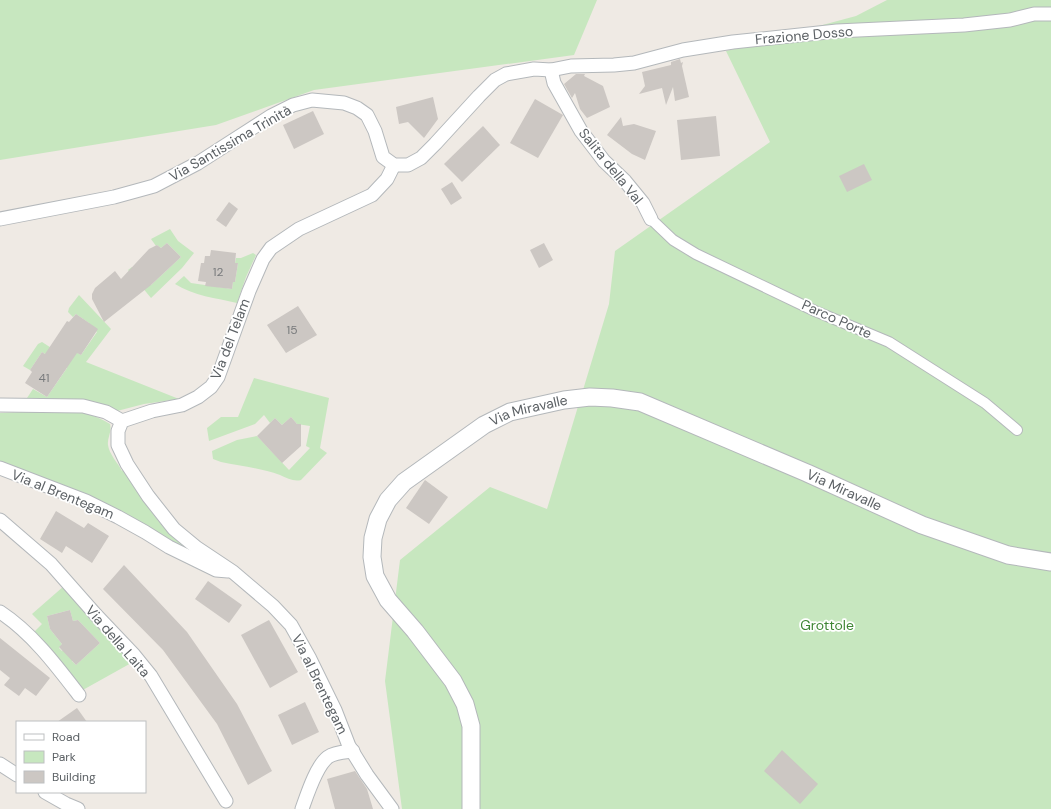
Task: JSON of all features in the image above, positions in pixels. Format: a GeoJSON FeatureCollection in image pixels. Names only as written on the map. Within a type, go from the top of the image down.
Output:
{"type":"FeatureCollection","features":[{"type":"Feature","properties":{"kind":"street","name":"Frazione Dosso"},"geometry":{"type":"LineString","coordinates":[[555,69],[591,65],[634,63],[683,50],[733,42],[837,32],[964,25],[1010,20],[1034,14],[1051,14]]}},
{"type":"Feature","properties":{"kind":"street"},"geometry":{"type":"LineString","coordinates":[[394,166],[408,164],[421,158],[494,80],[516,71],[555,69]]}},
{"type":"Feature","properties":{"kind":"street","name":"Salita della Val"},"geometry":{"type":"LineString","coordinates":[[555,69],[554,83],[582,131],[604,161],[625,181],[643,203],[651,219]]}},
{"type":"Feature","properties":{"kind":"street","name":"Via Santissima Trinità"},"geometry":{"type":"LineString","coordinates":[[0,219],[114,197],[154,186],[198,163],[271,116],[293,105],[312,100],[344,104],[357,108],[367,115],[375,131],[383,157],[394,166]]}},
{"type":"Feature","properties":{"kind":"street","name":"Via del Telam"},"geometry":{"type":"LineString","coordinates":[[122,421],[152,411],[182,405],[198,397],[211,387],[218,377],[259,267],[271,248],[299,229],[372,195],[386,179],[394,166]]}},
{"type":"Feature","properties":{"kind":"street","name":"Parco Porte"},"geometry":{"type":"LineString","coordinates":[[651,219],[673,240],[696,254],[815,311],[889,342],[985,403],[1017,430]]}},
{"type":"Feature","properties":{"kind":"street","name":"Via Miravalle"},"geometry":{"type":"LineString","coordinates":[[471,809],[471,726],[465,704],[454,681],[415,631],[388,600],[375,576],[372,557],[373,538],[378,518],[388,500],[404,482],[484,425],[510,412],[564,400],[590,398],[612,398],[640,402],[807,473],[922,525],[1008,555],[1051,562]]}},
{"type":"Feature","properties":{"kind":"street"},"geometry":{"type":"LineString","coordinates":[[0,405],[83,406],[106,412],[122,421]]}},
{"type":"Feature","properties":{"kind":"street","name":"Via al Brentegam"},"geometry":{"type":"LineString","coordinates":[[122,421],[118,431],[118,445],[121,452],[148,496],[174,529],[197,548],[233,572],[273,606],[291,625],[310,659],[353,751],[367,774],[392,809]]}},
{"type":"Feature","properties":{"kind":"street","name":"Via al Brentegam"},"geometry":{"type":"LineString","coordinates":[[0,468],[86,501],[132,524],[169,547],[216,570],[233,572]]}},
{"type":"Feature","properties":{"kind":"street","name":"Via della Laita"},"geometry":{"type":"LineString","coordinates":[[0,520],[51,564],[134,655],[150,676],[226,801]]}},
{"type":"Feature","properties":{"kind":"street"},"geometry":{"type":"LineString","coordinates":[[0,612],[13,620],[33,639],[79,695]]}},
{"type":"Feature","properties":{"kind":"street"},"geometry":{"type":"LineString","coordinates":[[302,809],[318,771],[328,758],[339,753],[353,751]]}},
{"type":"Feature","properties":{"kind":"street"},"geometry":{"type":"LineString","coordinates":[[0,764],[16,774]]}},
{"type":"Feature","properties":{"kind":"street"},"geometry":{"type":"LineString","coordinates":[[47,793],[70,808]]}},
{"type":"Feature","properties":{"kind":"green space"},"geometry":{"type":"Polygon","coordinates":[[[0,0],[597,0],[574,55],[314,90],[216,125],[0,160],[0,0]]]}},
{"type":"Feature","properties":{"kind":"green space","name":"Grottole"},"geometry":{"type":"Polygon","coordinates":[[[887,0],[1051,0],[1051,809],[402,809],[385,681],[400,560],[490,487],[547,509],[609,304],[615,251],[770,142],[726,51],[856,16],[887,0]]]}},
{"type":"Feature","properties":{"kind":"green space"},"geometry":{"type":"Polygon","coordinates":[[[170,229],[178,241],[194,253],[182,268],[151,298],[128,270],[132,267],[151,285],[181,257],[167,243],[161,248],[157,245],[156,246],[151,239],[170,229]]]}},
{"type":"Feature","properties":{"kind":"green space"},"geometry":{"type":"Polygon","coordinates":[[[253,253],[256,255],[246,277],[237,303],[197,294],[175,284],[184,276],[191,283],[232,289],[233,282],[235,282],[238,263],[235,263],[236,258],[241,258],[253,253]]]}},
{"type":"Feature","properties":{"kind":"green space"},"geometry":{"type":"Polygon","coordinates":[[[79,295],[111,329],[86,362],[179,399],[144,404],[117,411],[29,402],[27,398],[33,389],[47,397],[67,368],[42,352],[30,370],[23,366],[38,344],[42,342],[56,351],[65,345],[81,355],[97,332],[88,326],[89,323],[76,314],[73,317],[68,312],[69,308],[79,295]]]}},
{"type":"Feature","properties":{"kind":"green space"},"geometry":{"type":"Polygon","coordinates":[[[254,378],[329,398],[320,448],[327,453],[301,480],[293,480],[251,467],[221,462],[213,459],[212,451],[237,440],[257,436],[289,470],[310,448],[306,446],[310,426],[297,424],[291,417],[282,425],[275,418],[270,423],[264,415],[255,424],[209,441],[207,428],[221,417],[238,417],[254,378]]]}},
{"type":"Feature","properties":{"kind":"green space"},"geometry":{"type":"Polygon","coordinates":[[[65,410],[88,414],[110,424],[108,442],[110,452],[122,471],[124,469],[155,517],[178,541],[214,564],[0,463],[0,413],[65,410]]]}},
{"type":"Feature","properties":{"kind":"green space"},"geometry":{"type":"Polygon","coordinates":[[[64,586],[101,629],[133,662],[81,691],[33,633],[42,624],[32,614],[64,586]],[[70,610],[47,616],[50,629],[62,644],[59,648],[62,651],[64,649],[74,660],[72,661],[76,665],[100,643],[78,620],[73,621],[70,610]]]}},
{"type":"Feature","properties":{"kind":"building"},"geometry":{"type":"Polygon","coordinates":[[[680,59],[681,63],[683,62],[682,66],[689,97],[675,101],[673,87],[666,105],[662,88],[639,94],[645,86],[642,72],[671,65],[671,62],[680,59]]]}},
{"type":"Feature","properties":{"kind":"building"},"geometry":{"type":"Polygon","coordinates":[[[576,74],[585,74],[584,76],[603,86],[610,107],[587,118],[580,109],[575,93],[572,98],[564,84],[576,74]]]}},
{"type":"Feature","properties":{"kind":"building"},"geometry":{"type":"Polygon","coordinates":[[[433,97],[438,119],[424,138],[408,122],[399,124],[396,107],[433,97]]]}},
{"type":"Feature","properties":{"kind":"building"},"geometry":{"type":"Polygon","coordinates":[[[535,99],[563,115],[538,158],[510,143],[535,99]]]}},
{"type":"Feature","properties":{"kind":"building"},"geometry":{"type":"Polygon","coordinates":[[[313,111],[324,134],[294,149],[283,125],[313,111]]]}},
{"type":"Feature","properties":{"kind":"building"},"geometry":{"type":"Polygon","coordinates":[[[716,116],[720,156],[681,160],[677,120],[716,116]]]}},
{"type":"Feature","properties":{"kind":"building"},"geometry":{"type":"Polygon","coordinates":[[[621,117],[623,126],[634,124],[656,131],[645,160],[632,154],[607,135],[621,117]]]}},
{"type":"Feature","properties":{"kind":"building"},"geometry":{"type":"Polygon","coordinates":[[[483,126],[500,145],[462,182],[444,164],[483,126]]]}},
{"type":"Feature","properties":{"kind":"building"},"geometry":{"type":"Polygon","coordinates":[[[864,164],[872,180],[847,192],[839,176],[864,164]]]}},
{"type":"Feature","properties":{"kind":"building"},"geometry":{"type":"Polygon","coordinates":[[[452,182],[462,198],[451,205],[441,189],[452,182]]]}},
{"type":"Feature","properties":{"kind":"building"},"geometry":{"type":"Polygon","coordinates":[[[229,202],[238,209],[226,227],[216,220],[229,202]]]}},
{"type":"Feature","properties":{"kind":"building"},"geometry":{"type":"Polygon","coordinates":[[[167,243],[181,257],[151,285],[104,322],[92,299],[92,294],[95,288],[115,271],[121,279],[149,249],[157,245],[161,248],[167,243]]]}},
{"type":"Feature","properties":{"kind":"building"},"geometry":{"type":"Polygon","coordinates":[[[544,243],[553,260],[539,268],[530,250],[544,243]]]}},
{"type":"Feature","properties":{"kind":"building"},"geometry":{"type":"Polygon","coordinates":[[[211,250],[236,253],[235,263],[238,263],[235,282],[233,282],[232,289],[205,286],[206,282],[198,281],[201,263],[204,263],[205,256],[210,256],[211,250]]]}},
{"type":"Feature","properties":{"kind":"building"},"geometry":{"type":"Polygon","coordinates":[[[298,306],[317,335],[286,353],[267,325],[298,306]]]}},
{"type":"Feature","properties":{"kind":"building"},"geometry":{"type":"Polygon","coordinates":[[[76,314],[98,329],[81,355],[77,353],[47,397],[25,383],[32,372],[30,370],[42,352],[45,354],[67,321],[69,322],[76,314]]]}},
{"type":"Feature","properties":{"kind":"building"},"geometry":{"type":"Polygon","coordinates":[[[291,417],[297,424],[301,424],[301,446],[282,463],[257,436],[275,418],[282,425],[291,417]]]}},
{"type":"Feature","properties":{"kind":"building"},"geometry":{"type":"Polygon","coordinates":[[[425,480],[448,497],[429,524],[406,508],[425,480]]]}},
{"type":"Feature","properties":{"kind":"building"},"geometry":{"type":"Polygon","coordinates":[[[56,511],[84,528],[88,523],[109,536],[92,563],[66,546],[62,553],[40,539],[56,511]]]}},
{"type":"Feature","properties":{"kind":"building"},"geometry":{"type":"Polygon","coordinates":[[[124,565],[187,632],[237,704],[272,771],[248,785],[217,724],[163,650],[103,589],[124,565]]]}},
{"type":"Feature","properties":{"kind":"building"},"geometry":{"type":"Polygon","coordinates":[[[208,581],[242,605],[229,623],[195,599],[208,581]]]}},
{"type":"Feature","properties":{"kind":"building"},"geometry":{"type":"Polygon","coordinates":[[[70,610],[73,621],[78,620],[100,643],[76,665],[59,647],[62,644],[50,629],[47,616],[70,610]]]}},
{"type":"Feature","properties":{"kind":"building"},"geometry":{"type":"Polygon","coordinates":[[[269,620],[298,672],[270,688],[241,635],[269,620]]]}},
{"type":"Feature","properties":{"kind":"building"},"geometry":{"type":"Polygon","coordinates":[[[0,638],[50,678],[36,696],[25,688],[19,696],[4,685],[10,678],[0,670],[0,638]]]}},
{"type":"Feature","properties":{"kind":"building"},"geometry":{"type":"Polygon","coordinates":[[[305,702],[319,732],[292,745],[278,715],[305,702]]]}},
{"type":"Feature","properties":{"kind":"building"},"geometry":{"type":"Polygon","coordinates":[[[77,708],[86,721],[58,721],[77,708]]]}},
{"type":"Feature","properties":{"kind":"building"},"geometry":{"type":"Polygon","coordinates":[[[782,750],[818,784],[800,804],[764,771],[782,750]]]}},
{"type":"Feature","properties":{"kind":"building"},"geometry":{"type":"Polygon","coordinates":[[[355,771],[367,789],[373,809],[335,809],[327,779],[355,771]]]}}]}
